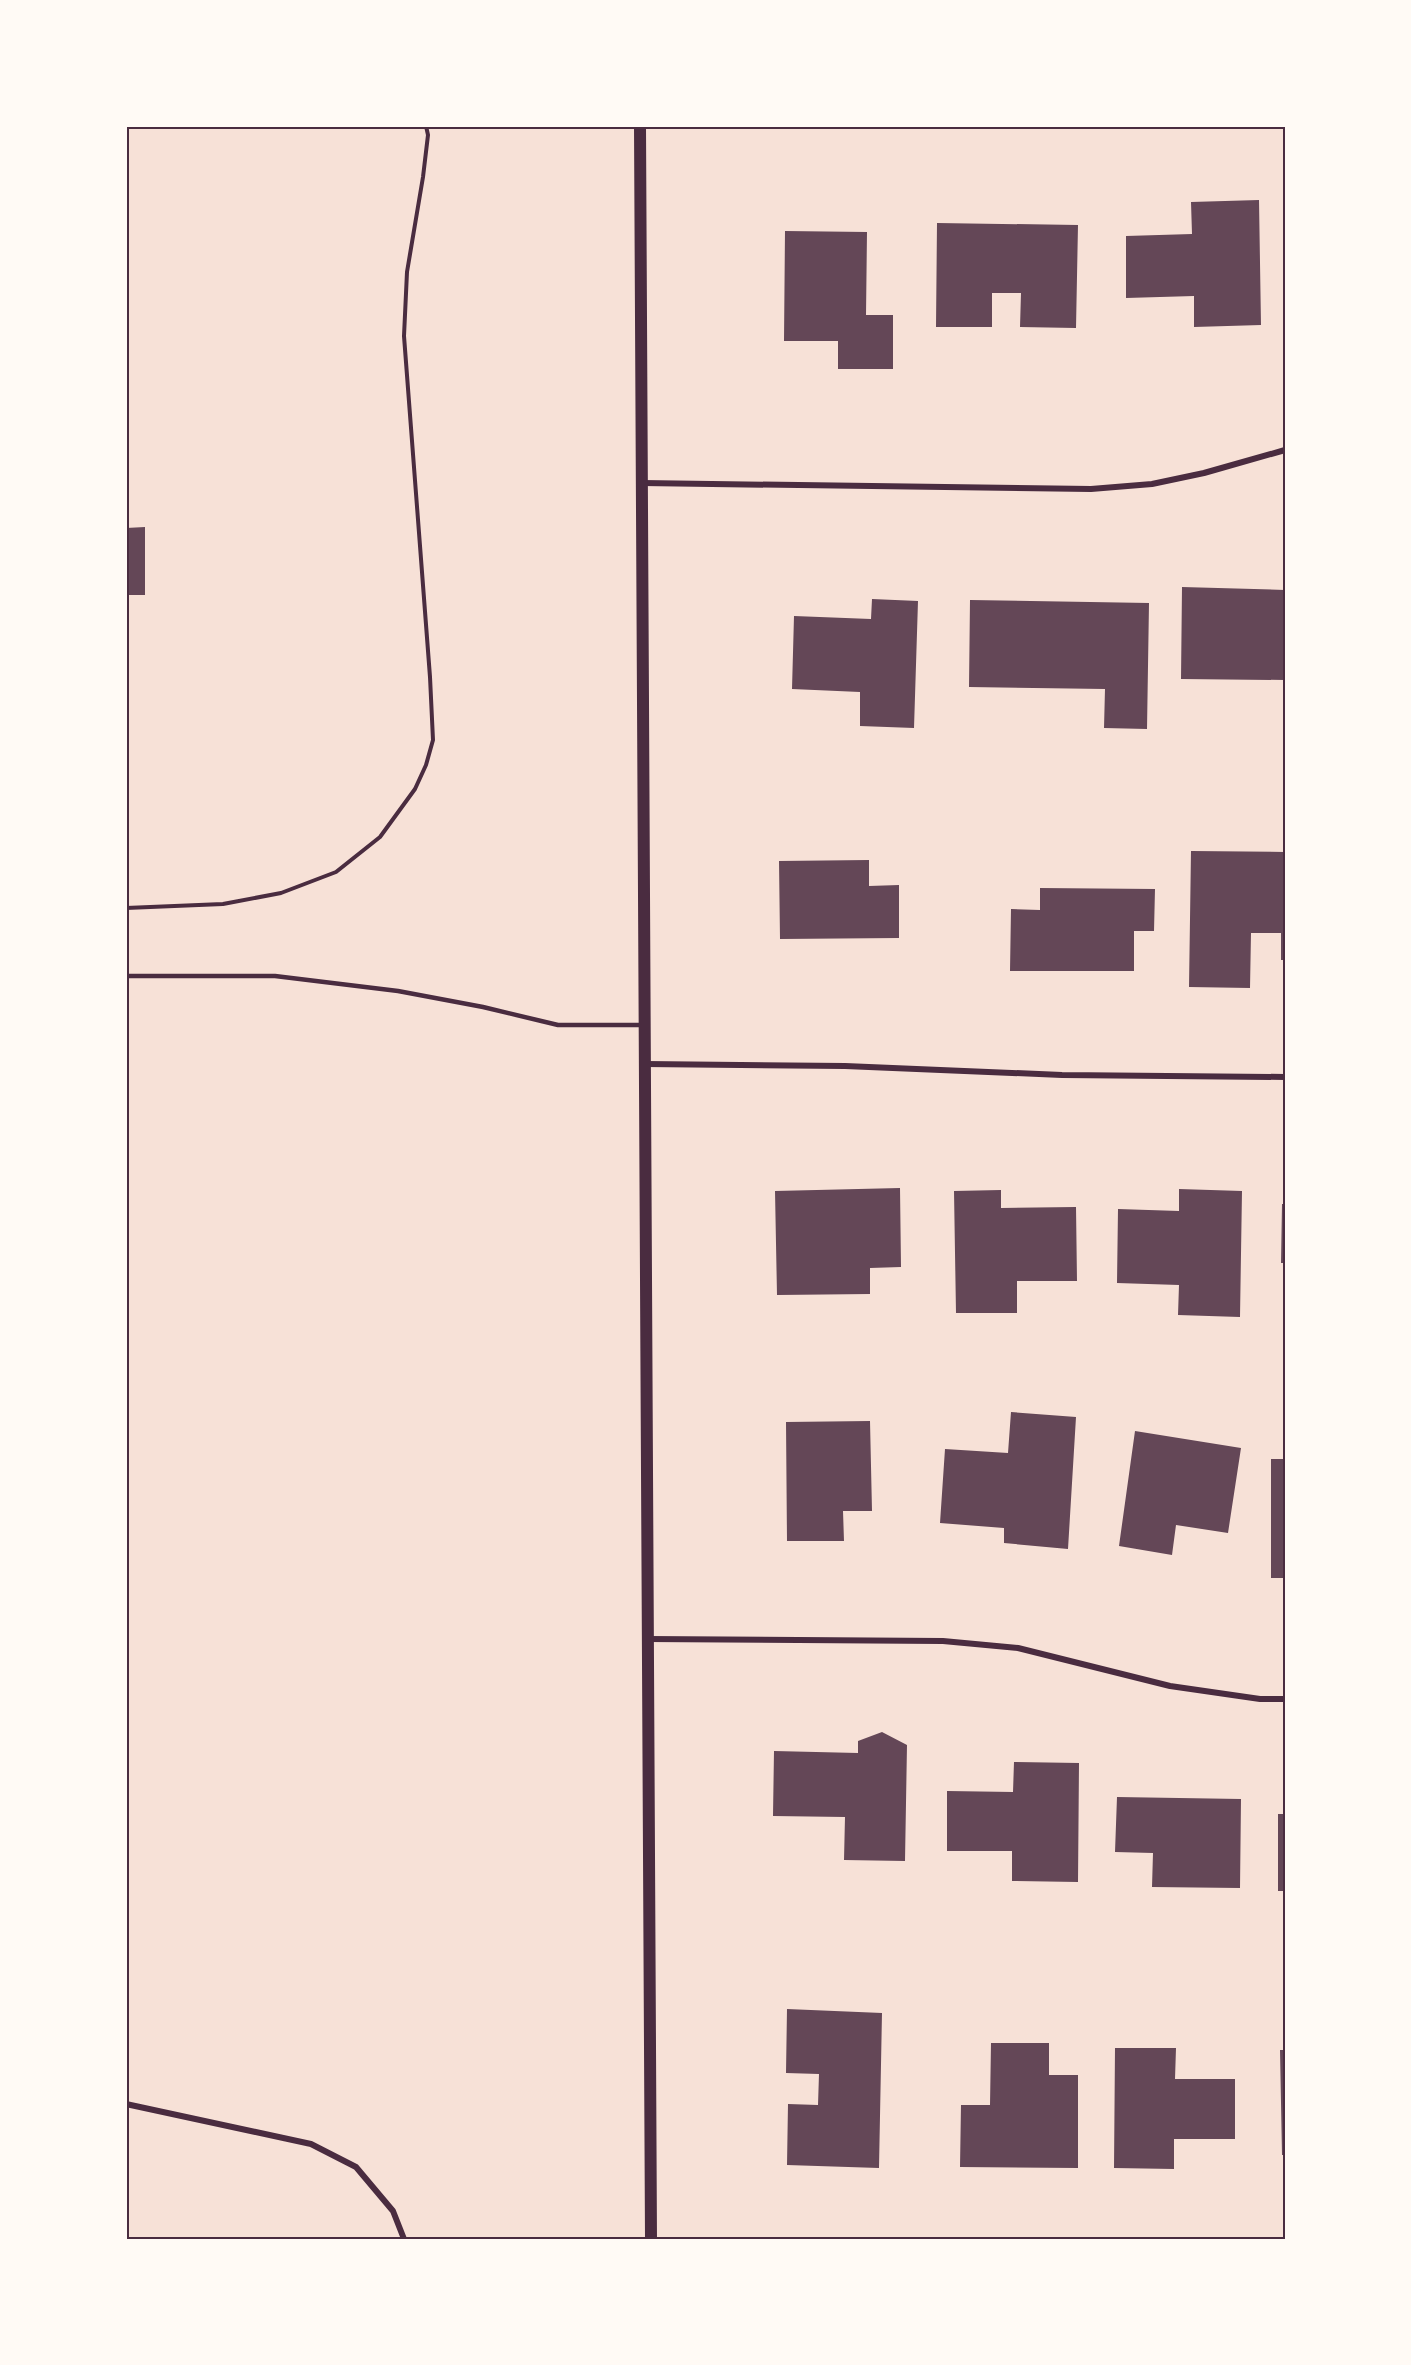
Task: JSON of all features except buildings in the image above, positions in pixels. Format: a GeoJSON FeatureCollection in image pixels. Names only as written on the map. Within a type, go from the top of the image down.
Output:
{"type":"FeatureCollection","features":[{"type":"Feature","properties":{"kind":"main road"},"geometry":{"type":"LineString","coordinates":[[640,126],[646,1639],[651,2239]]}},
{"type":"Feature","properties":{"kind":"street"},"geometry":{"type":"LineString","coordinates":[[642,483],[1090,489],[1152,484],[1194,476],[1285,450]]}},
{"type":"Feature","properties":{"kind":"street"},"geometry":{"type":"LineString","coordinates":[[645,1064],[845,1066],[1062,1075],[1285,1077]]}},
{"type":"Feature","properties":{"kind":"street"},"geometry":{"type":"LineString","coordinates":[[646,1639],[943,1641],[1018,1648],[1170,1686],[1260,1699],[1285,1699]]}},
{"type":"Feature","properties":{"kind":"street"},"geometry":{"type":"LineString","coordinates":[[126,2104],[311,2144],[356,2167],[393,2211],[404,2239]]}},
{"type":"Feature","properties":{"kind":"lane"},"geometry":{"type":"LineString","coordinates":[[126,976],[275,976],[398,991],[483,1007],[558,1025],[645,1025]]}},
{"type":"Feature","properties":{"kind":"path"},"geometry":{"type":"LineString","coordinates":[[126,908],[223,904],[281,893],[336,872],[380,837],[415,789],[426,765],[433,740],[430,677],[404,336],[407,272],[423,177],[428,135],[426,126]]}}]}
